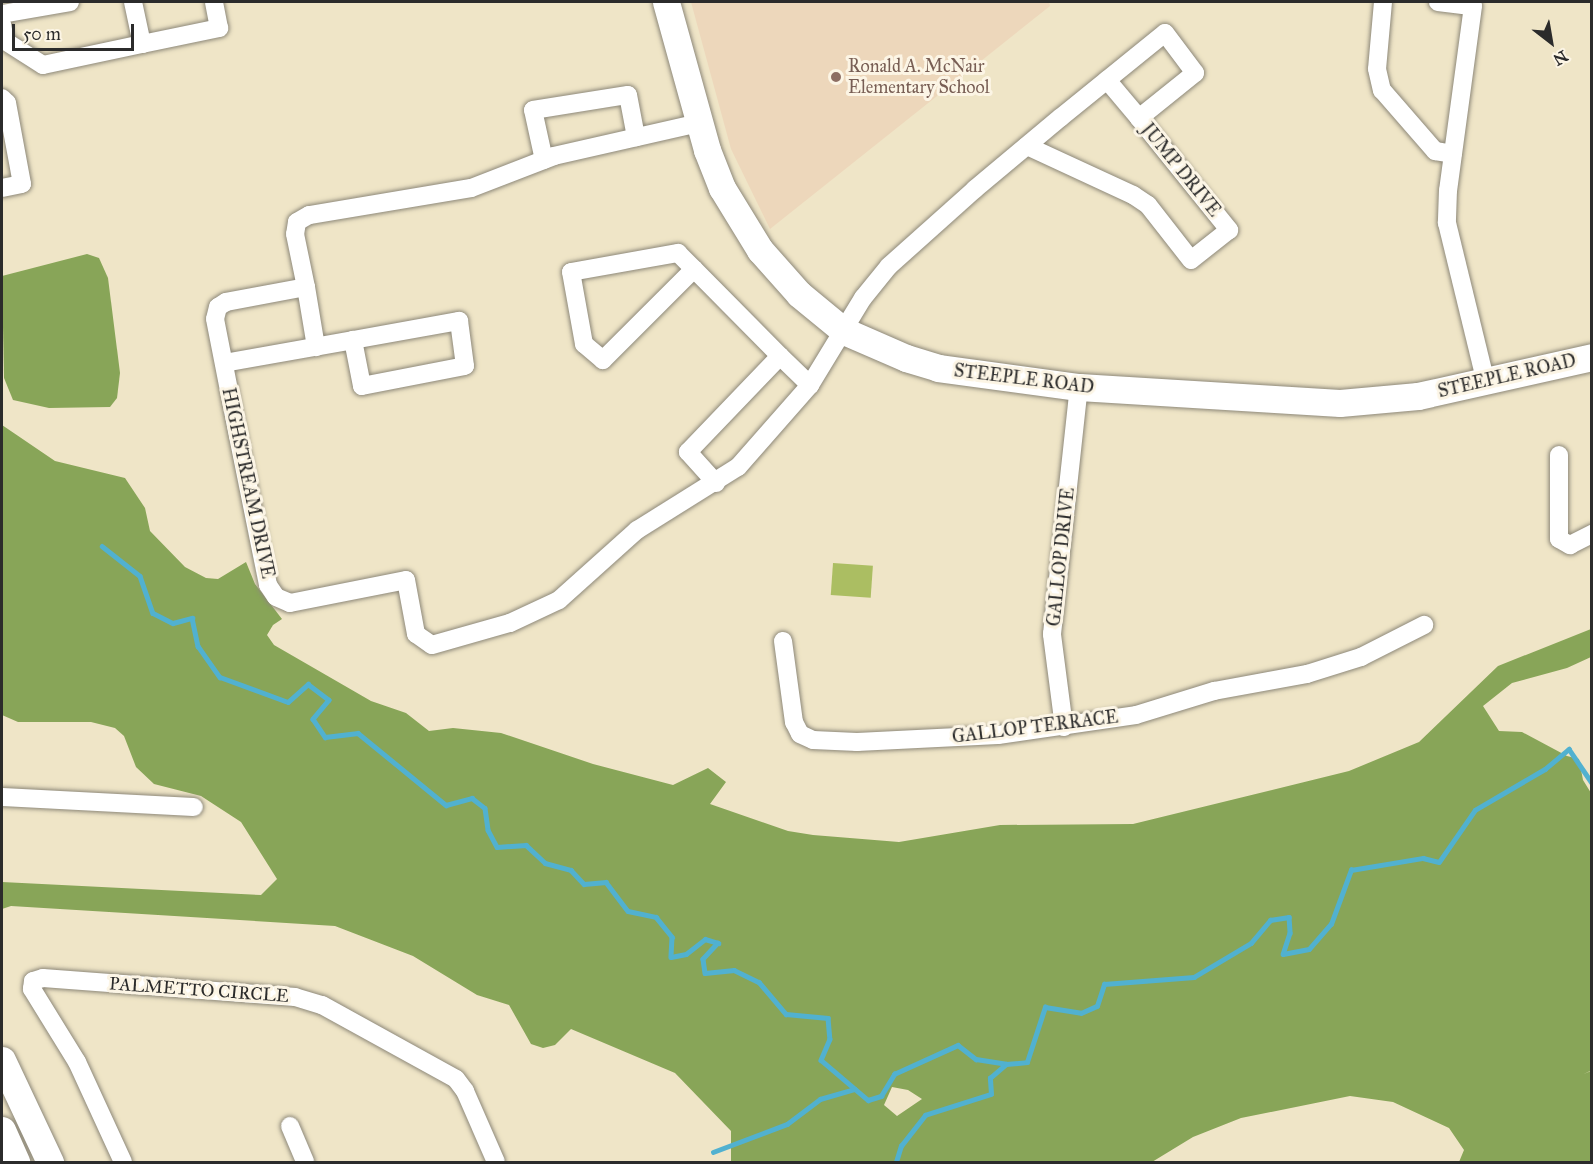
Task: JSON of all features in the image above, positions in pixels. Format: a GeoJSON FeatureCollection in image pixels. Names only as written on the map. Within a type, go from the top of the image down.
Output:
{"type":"FeatureCollection","features":[{"type":"Feature","properties":{"kind":"street"},"geometry":{"type":"LineString","coordinates":[[2,14],[70,2]]}},
{"type":"Feature","properties":{"kind":"street"},"geometry":{"type":"LineString","coordinates":[[133,2],[142,44]]}},
{"type":"Feature","properties":{"kind":"street"},"geometry":{"type":"LineString","coordinates":[[2,24],[5,41],[43,65],[219,28],[214,2]]}},
{"type":"Feature","properties":{"kind":"street","name":"STEEPLE ROAD"},"geometry":{"type":"LineString","coordinates":[[666,2],[699,123],[722,188],[760,250],[799,294],[844,331],[938,368],[1079,387],[1340,403],[1418,396],[1486,383],[1592,357]]}},
{"type":"Feature","properties":{"kind":"street"},"geometry":{"type":"LineString","coordinates":[[1383,2],[1377,69],[1382,90],[1435,151],[1452,154]]}},
{"type":"Feature","properties":{"kind":"street"},"geometry":{"type":"LineString","coordinates":[[1438,2],[1473,6],[1452,154],[1447,224],[1486,383]]}},
{"type":"Feature","properties":{"kind":"street","name":"JUMP DRIVE"},"geometry":{"type":"LineString","coordinates":[[844,331],[863,298],[889,266],[1027,146],[1165,33],[1195,73],[1139,118],[1229,230],[1191,260],[1148,205],[1133,195],[1027,146]]}},
{"type":"Feature","properties":{"kind":"street"},"geometry":{"type":"LineString","coordinates":[[1107,80],[1139,118]]}},
{"type":"Feature","properties":{"kind":"street"},"geometry":{"type":"LineString","coordinates":[[544,160],[533,110],[628,95],[636,137]]}},
{"type":"Feature","properties":{"kind":"street"},"geometry":{"type":"LineString","coordinates":[[2,98],[7,103],[22,184],[2,188]]}},
{"type":"Feature","properties":{"kind":"street"},"geometry":{"type":"LineString","coordinates":[[316,347],[295,234],[297,222],[309,216],[471,188],[544,160],[699,123]]}},
{"type":"Feature","properties":{"kind":"street"},"geometry":{"type":"LineString","coordinates":[[694,269],[603,360],[584,344],[571,272],[678,253],[694,269],[780,356],[810,385]]}},
{"type":"Feature","properties":{"kind":"street","name":"HIGHSTREAM DRIVE"},"geometry":{"type":"LineString","coordinates":[[306,287],[226,302],[218,307],[214,319],[268,585],[276,597],[290,603],[406,580],[416,634],[432,645],[543,609],[559,600],[637,530],[717,483],[752,453],[810,385],[844,331]]}},
{"type":"Feature","properties":{"kind":"street"},"geometry":{"type":"LineString","coordinates":[[224,363],[459,321],[465,366],[362,386],[353,340]]}},
{"type":"Feature","properties":{"kind":"street"},"geometry":{"type":"LineString","coordinates":[[717,483],[688,452],[780,356]]}},
{"type":"Feature","properties":{"kind":"street","name":"GALLOP DRIVE"},"geometry":{"type":"LineString","coordinates":[[1064,727],[1056,687],[1053,634],[1079,387]]}},
{"type":"Feature","properties":{"kind":"street"},"geometry":{"type":"LineString","coordinates":[[1559,455],[1559,539],[1569,545],[1592,534]]}},
{"type":"Feature","properties":{"kind":"street","name":"GALLOP TERRACE"},"geometry":{"type":"LineString","coordinates":[[783,640],[794,722],[800,734],[813,740],[927,739],[1064,727],[1136,715],[1214,691],[1307,674],[1361,657],[1424,625]]}},
{"type":"Feature","properties":{"kind":"street"},"geometry":{"type":"LineString","coordinates":[[2,797],[194,807]]}},
{"type":"Feature","properties":{"kind":"street","name":"PALMETTO CIRCLE"},"geometry":{"type":"LineString","coordinates":[[123,1162],[77,1062],[32,989],[33,981],[43,978],[295,997],[322,1005],[456,1079],[465,1091],[496,1162]]}},
{"type":"Feature","properties":{"kind":"street"},"geometry":{"type":"LineString","coordinates":[[2,1060],[50,1162]]}},
{"type":"Feature","properties":{"kind":"street"},"geometry":{"type":"LineString","coordinates":[[290,1126],[305,1162]]}},
{"type":"Feature","properties":{"kind":"street"},"geometry":{"type":"LineString","coordinates":[[2,1130],[16,1162]]}},
{"type":"Feature","properties":{"kind":"shaded area","name":"Ronald A. McNair Elementary School"},"geometry":{"type":"Polygon","coordinates":[[[691,2],[1049,2],[1050,6],[770,229],[731,149],[691,2]]]}},
{"type":"Feature","properties":{"kind":"green space"},"geometry":{"type":"Polygon","coordinates":[[[87,254],[99,258],[108,278],[120,373],[117,398],[110,407],[49,408],[13,400],[4,378],[2,276],[87,254]]]}},
{"type":"Feature","properties":{"kind":"green space"},"geometry":{"type":"Polygon","coordinates":[[[2,425],[55,461],[125,478],[145,508],[150,531],[185,567],[206,578],[218,579],[246,562],[255,584],[282,619],[273,625],[267,635],[274,645],[371,701],[406,713],[429,731],[453,728],[501,733],[593,764],[673,785],[708,768],[726,782],[710,804],[788,831],[813,835],[899,842],[1000,825],[1133,824],[1349,771],[1419,742],[1498,666],[1591,629],[1591,657],[1567,668],[1512,683],[1483,706],[1499,731],[1522,732],[1567,756],[1579,759],[1583,780],[1591,793],[1592,1070],[1584,1074],[1591,1071],[1591,1162],[1459,1162],[1464,1150],[1449,1128],[1393,1102],[1350,1096],[1241,1118],[1193,1137],[1152,1162],[731,1162],[731,1131],[675,1073],[571,1029],[555,1045],[543,1048],[531,1044],[509,1005],[477,995],[413,956],[335,926],[11,906],[2,909],[2,882],[261,895],[277,879],[241,822],[201,796],[154,784],[136,767],[124,736],[115,728],[91,722],[18,722],[2,715],[2,425]],[[892,1087],[884,1105],[897,1116],[922,1099],[908,1090],[892,1087]]]}},
{"type":"Feature","properties":{"kind":"green space"},"geometry":{"type":"Polygon","coordinates":[[[833,563],[873,566],[871,598],[831,595],[833,563]]]}},
{"type":"Feature","properties":{"kind":"waterway"},"geometry":{"type":"LineString","coordinates":[[102,546],[140,576],[153,613],[173,623],[192,618],[198,646],[220,677],[288,702],[308,684],[329,700],[313,719],[325,737],[358,733],[446,805],[472,798],[485,808],[488,830],[497,847],[526,845],[545,863],[571,870],[584,884],[606,882],[628,911],[656,917],[672,937],[671,957],[686,954],[705,939],[718,943],[703,959],[705,973],[734,970],[759,982],[786,1014],[828,1018],[830,1039],[821,1060],[868,1100],[881,1096],[894,1074],[958,1045],[976,1059],[1006,1064]]}},
{"type":"Feature","properties":{"kind":"waterway"},"geometry":{"type":"LineString","coordinates":[[896,1162],[901,1146],[925,1115],[991,1094],[990,1078],[1006,1064],[1027,1062],[1045,1007],[1081,1013],[1097,1006],[1104,984],[1194,977],[1251,943],[1270,920],[1289,917],[1290,933],[1283,954],[1309,949],[1331,924],[1351,870],[1423,858],[1439,862],[1475,810],[1545,769],[1569,749],[1592,783]]}},
{"type":"Feature","properties":{"kind":"waterway"},"geometry":{"type":"LineString","coordinates":[[713,1152],[787,1124],[820,1099],[855,1089]]}},
{"type":"Feature","properties":{"kind":"place","name":"Ronald A. McNair Elementary School"},"geometry":{"type":"Point","coordinates":[836,77]}}]}
